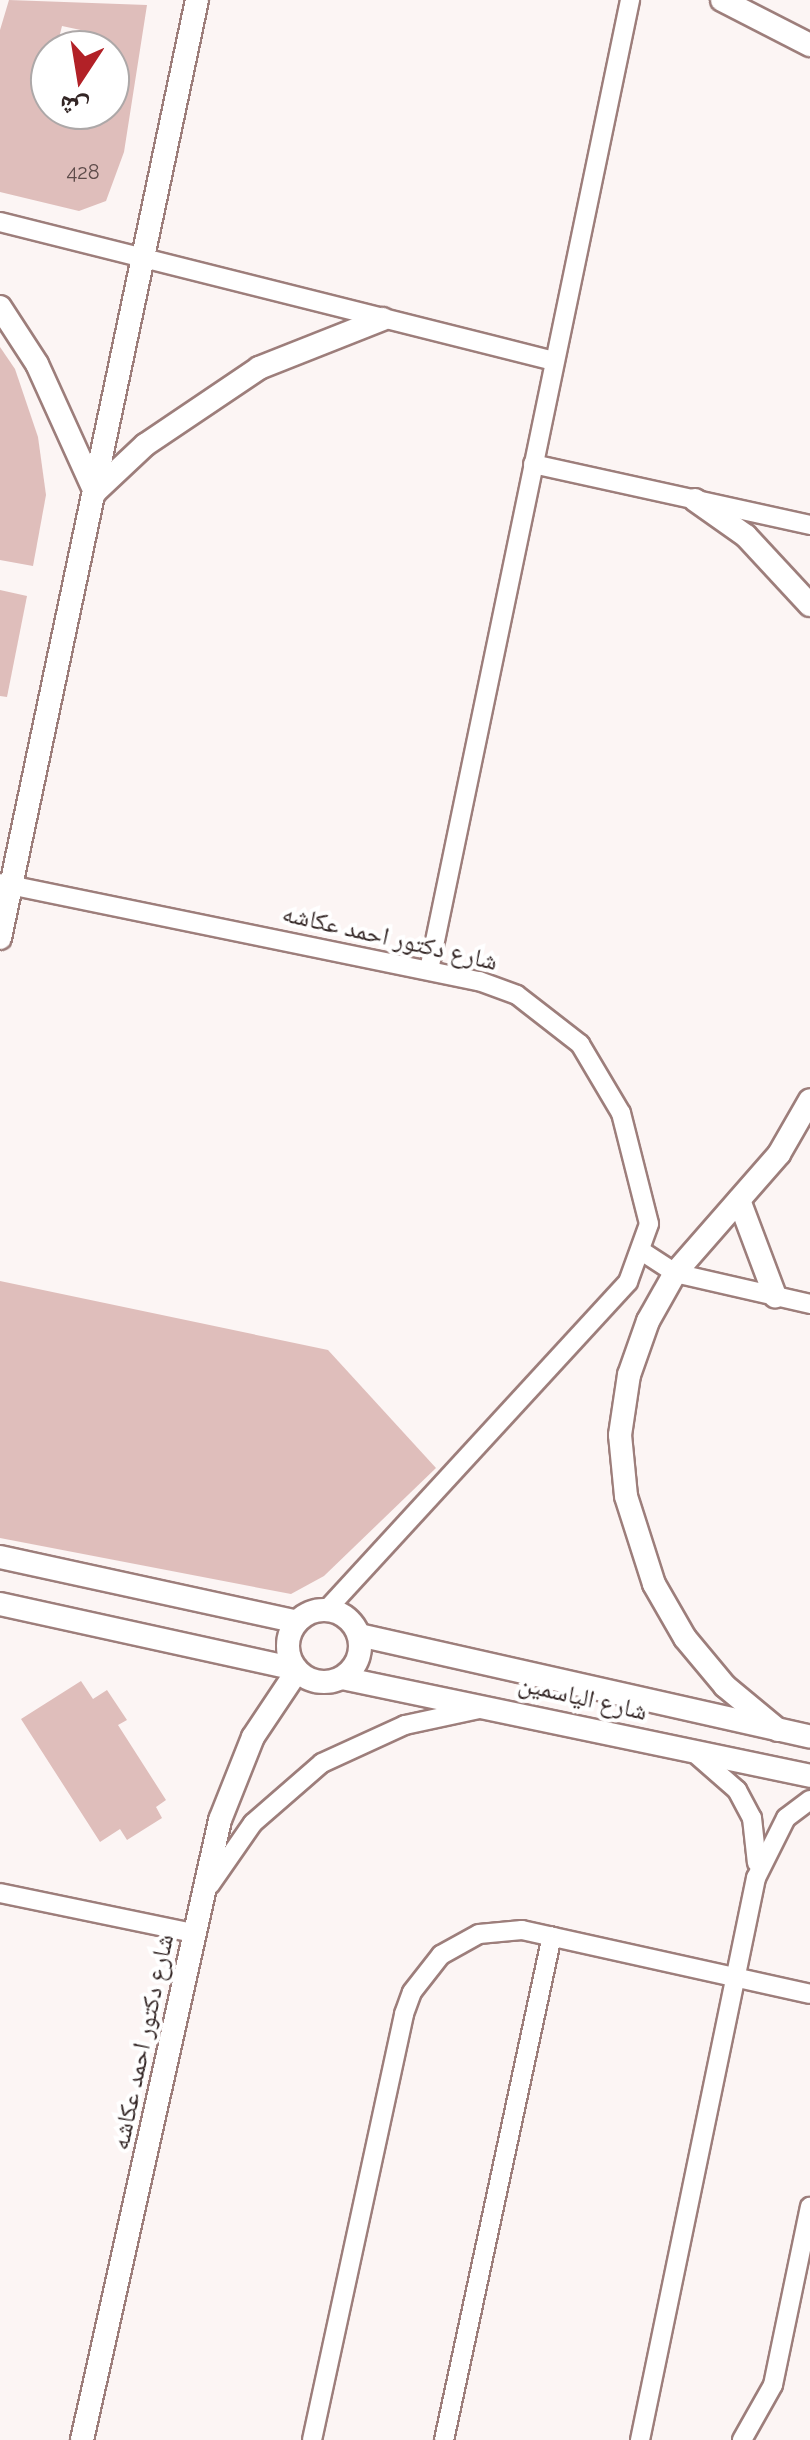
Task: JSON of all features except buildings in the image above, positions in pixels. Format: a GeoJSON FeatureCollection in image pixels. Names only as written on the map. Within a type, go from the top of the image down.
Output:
{"type":"FeatureCollection","features":[{"type":"Feature","properties":{"kind":"street"},"geometry":{"type":"LineString","coordinates":[[0,938],[6,884],[95,492],[198,0]]}},
{"type":"Feature","properties":{"kind":"street"},"geometry":{"type":"LineString","coordinates":[[429,970],[630,0]]}},
{"type":"Feature","properties":{"kind":"street"},"geometry":{"type":"LineString","coordinates":[[722,0],[810,45]]}},
{"type":"Feature","properties":{"kind":"street"},"geometry":{"type":"LineString","coordinates":[[0,222],[554,362]]}},
{"type":"Feature","properties":{"kind":"street"},"geometry":{"type":"LineString","coordinates":[[0,307],[45,380],[95,492]]}},
{"type":"Feature","properties":{"kind":"street"},"geometry":{"type":"LineString","coordinates":[[95,492],[145,445],[259,368],[383,319]]}},
{"type":"Feature","properties":{"kind":"street"},"geometry":{"type":"LineString","coordinates":[[533,464],[810,525]]}},
{"type":"Feature","properties":{"kind":"street"},"geometry":{"type":"LineString","coordinates":[[695,500],[746,536],[810,605]]}},
{"type":"Feature","properties":{"kind":"street","name":"شارع دكتور احمد عكاشه"},"geometry":{"type":"LineString","coordinates":[[6,884],[429,970],[516,995],[580,1044],[621,1113],[649,1224],[642,1252],[617,1296],[326,1610]]}},
{"type":"Feature","properties":{"kind":"street"},"geometry":{"type":"LineString","coordinates":[[778,1730],[725,1686],[685,1638],[654,1584],[626,1496],[620,1435],[629,1376],[648,1322],[676,1273],[779,1154],[810,1100]]}},
{"type":"Feature","properties":{"kind":"street"},"geometry":{"type":"LineString","coordinates":[[739,1200],[774,1296]]}},
{"type":"Feature","properties":{"kind":"street"},"geometry":{"type":"LineString","coordinates":[[642,1252],[676,1273],[810,1304]]}},
{"type":"Feature","properties":{"kind":"street"},"geometry":{"type":"LineString","coordinates":[[0,1557],[297,1622],[326,1610],[342,1615],[359,1635],[356,1664],[342,1678],[314,1681],[296,1670],[0,1604]]}},
{"type":"Feature","properties":{"kind":"street"},"geometry":{"type":"LineString","coordinates":[[296,1670],[288,1650],[297,1622]]}},
{"type":"Feature","properties":{"kind":"street","name":"شارع الياسمين"},"geometry":{"type":"LineString","coordinates":[[359,1635],[810,1737]]}},
{"type":"Feature","properties":{"kind":"street","name":"شارع دكتور احمد عكاشه"},"geometry":{"type":"LineString","coordinates":[[82,2440],[194,1932],[234,1778],[296,1670]]}},
{"type":"Feature","properties":{"kind":"street","name":"شارع الياسمين"},"geometry":{"type":"LineString","coordinates":[[342,1678],[494,1706],[810,1776]]}},
{"type":"Feature","properties":{"kind":"street"},"geometry":{"type":"LineString","coordinates":[[203,1898],[253,1822],[322,1763],[405,1725],[494,1706]]}},
{"type":"Feature","properties":{"kind":"street"},"geometry":{"type":"LineString","coordinates":[[690,1750],[737,1790],[752,1818],[756,1878]]}},
{"type":"Feature","properties":{"kind":"street"},"geometry":{"type":"LineString","coordinates":[[640,2440],[756,1878],[786,1818],[810,1800]]}},
{"type":"Feature","properties":{"kind":"street"},"geometry":{"type":"LineString","coordinates":[[0,1893],[194,1932]]}},
{"type":"Feature","properties":{"kind":"street"},"geometry":{"type":"LineString","coordinates":[[312,2440],[412,1992],[441,1955],[479,1934],[522,1930],[810,1994]]}},
{"type":"Feature","properties":{"kind":"street"},"geometry":{"type":"LineString","coordinates":[[444,2440],[552,1936]]}},
{"type":"Feature","properties":{"kind":"street"},"geometry":{"type":"LineString","coordinates":[[742,2440],[774,2385],[810,2207]]}}]}
